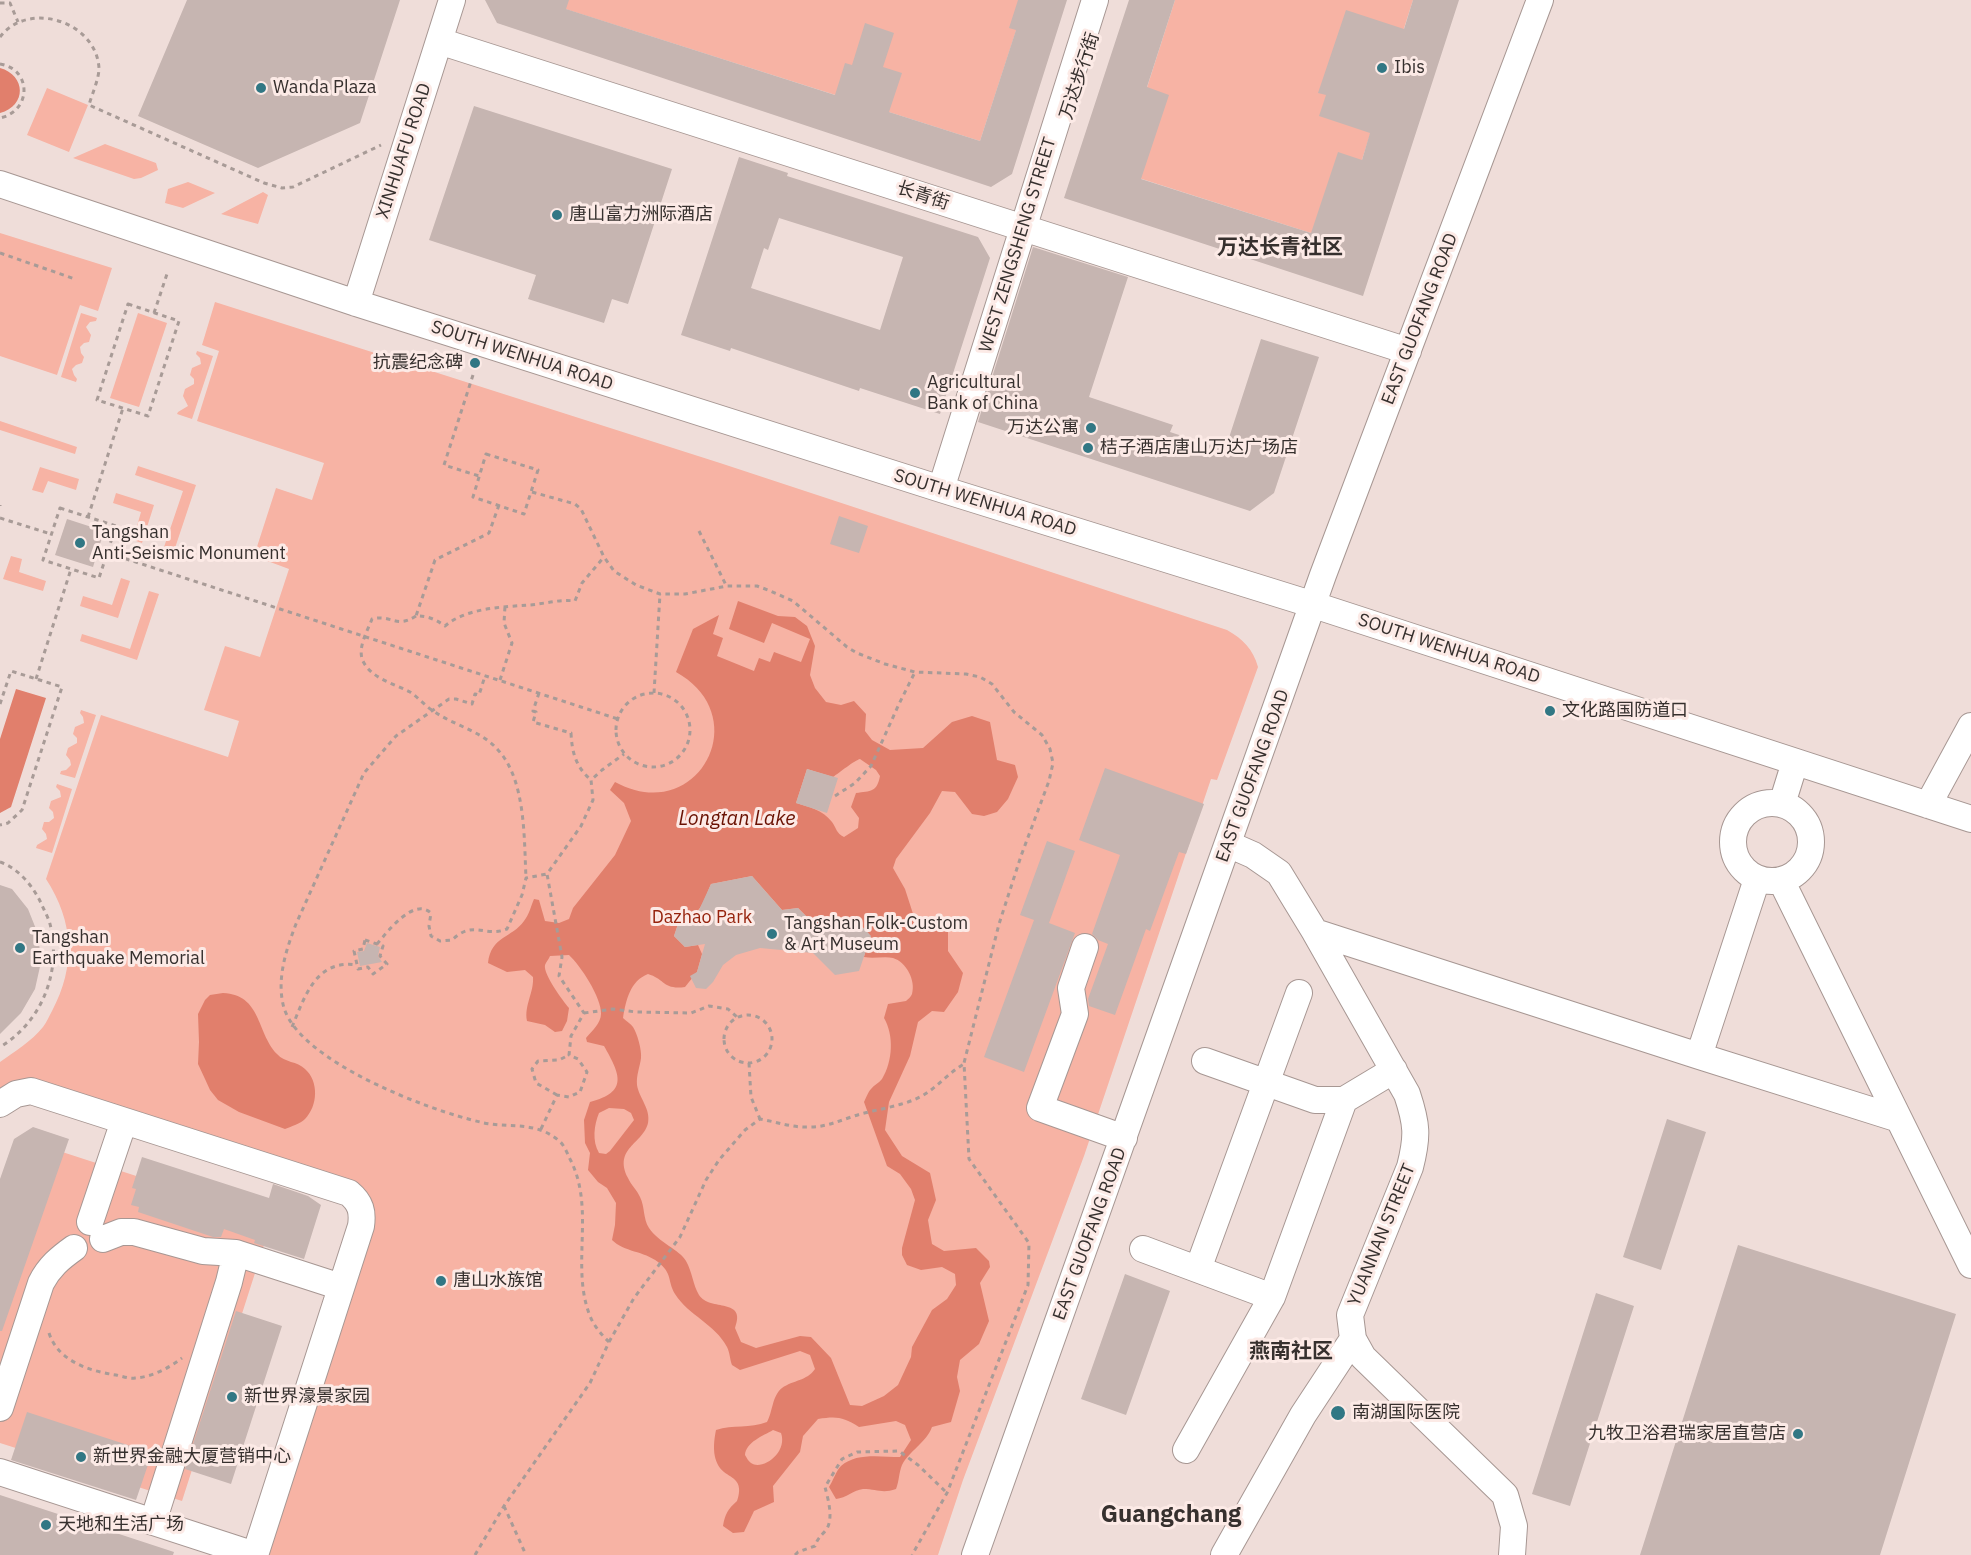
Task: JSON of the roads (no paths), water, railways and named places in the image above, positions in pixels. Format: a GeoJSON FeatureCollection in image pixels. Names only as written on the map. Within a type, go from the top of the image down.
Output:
{"type":"FeatureCollection","features":[{"type":"Feature","properties":{"kind":"street","name":"XINHUAFU ROAD"},"geometry":{"type":"LineString","coordinates":[[356,303],[452,0]]}},
{"type":"Feature","properties":{"kind":"street","name":"万达步行街"},"geometry":{"type":"LineString","coordinates":[[1085,0],[1018,215],[1023,228],[1036,215],[1104,0]]}},
{"type":"Feature","properties":{"kind":"street","name":"WEST ZENGSHENG STREET"},"geometry":{"type":"LineString","coordinates":[[941,489],[1095,0]]}},
{"type":"Feature","properties":{"kind":"street","name":"EAST GUOFANG ROAD"},"geometry":{"type":"LineString","coordinates":[[975,1555],[1323,575],[1540,0]]}},
{"type":"Feature","properties":{"kind":"street","name":"长青街"},"geometry":{"type":"LineString","coordinates":[[439,41],[1408,351]]}},
{"type":"Feature","properties":{"kind":"street","name":"SOUTH WENHUA ROAD"},"geometry":{"type":"LineString","coordinates":[[0,184],[356,303],[1314,605],[1971,819]]}},
{"type":"Feature","properties":{"kind":"street"},"geometry":{"type":"LineString","coordinates":[[1928,805],[1971,726]]}},
{"type":"Feature","properties":{"kind":"street"},"geometry":{"type":"LineString","coordinates":[[1782,804],[1795,762]]}},
{"type":"Feature","properties":{"kind":"street"},"geometry":{"type":"LineString","coordinates":[[1769,803],[1782,804],[1793,809],[1803,818],[1809,830],[1811,842],[1809,855],[1803,867],[1793,875],[1769,880],[1746,872],[1738,862],[1733,849],[1733,836],[1737,824],[1745,813],[1756,806],[1769,803]]}},
{"type":"Feature","properties":{"kind":"street","name":"YUANNAN STREET"},"geometry":{"type":"LineString","coordinates":[[1228,844],[1253,855],[1279,873],[1394,1070],[1407,1094],[1415,1119],[1416,1142],[1410,1167],[1350,1315],[1353,1339]]}},
{"type":"Feature","properties":{"kind":"street"},"geometry":{"type":"LineString","coordinates":[[1699,1056],[1769,880]]}},
{"type":"Feature","properties":{"kind":"street"},"geometry":{"type":"LineString","coordinates":[[1769,880],[1899,1119],[1971,1265]]}},
{"type":"Feature","properties":{"kind":"street"},"geometry":{"type":"LineString","coordinates":[[1315,932],[1899,1119]]}},
{"type":"Feature","properties":{"kind":"street"},"geometry":{"type":"LineString","coordinates":[[1085,947],[1071,988],[1075,1014],[1040,1108],[1124,1138]]}},
{"type":"Feature","properties":{"kind":"street"},"geometry":{"type":"LineString","coordinates":[[1198,1269],[1299,993]]}},
{"type":"Feature","properties":{"kind":"street"},"geometry":{"type":"LineString","coordinates":[[1205,1061],[1315,1100],[1344,1100],[1394,1070]]}},
{"type":"Feature","properties":{"kind":"street"},"geometry":{"type":"LineString","coordinates":[[0,1104],[16,1094],[31,1091],[349,1193],[357,1200],[363,1213],[361,1226],[255,1555],[0,1472]]}},
{"type":"Feature","properties":{"kind":"street"},"geometry":{"type":"LineString","coordinates":[[1186,1450],[1272,1297],[1344,1100]]}},
{"type":"Feature","properties":{"kind":"street"},"geometry":{"type":"LineString","coordinates":[[96,1230],[124,1121]]}},
{"type":"Feature","properties":{"kind":"street"},"geometry":{"type":"LineString","coordinates":[[0,1408],[41,1283],[55,1262],[74,1248],[71,1239],[73,1229],[80,1223],[96,1230],[134,1232],[203,1251],[236,1253],[341,1287]]}},
{"type":"Feature","properties":{"kind":"street"},"geometry":{"type":"LineString","coordinates":[[1143,1249],[1272,1297]]}},
{"type":"Feature","properties":{"kind":"street"},"geometry":{"type":"LineString","coordinates":[[203,1251],[229,1282]]}},
{"type":"Feature","properties":{"kind":"street"},"geometry":{"type":"LineString","coordinates":[[153,1521],[229,1282],[236,1253]]}},
{"type":"Feature","properties":{"kind":"street"},"geometry":{"type":"LineString","coordinates":[[1224,1555],[1303,1415],[1353,1339],[1363,1357],[1505,1495],[1514,1526],[1512,1555]]}},
{"type":"Feature","properties":{"kind":"water"},"geometry":{"type":"Polygon","coordinates":[[[0,68],[15,77],[20,90],[15,104],[0,113],[0,68]]]}},
{"type":"Feature","properties":{"kind":"water","name":"Longtan Lake"},"geometry":{"type":"Polygon","coordinates":[[[738,601],[778,616],[795,617],[807,626],[815,646],[810,675],[815,688],[826,702],[841,705],[854,701],[866,714],[865,731],[872,740],[890,750],[923,748],[952,722],[972,716],[990,722],[997,760],[1015,765],[1018,777],[1008,799],[997,812],[984,816],[972,814],[955,792],[942,791],[930,813],[896,859],[893,868],[905,889],[916,923],[925,927],[942,923],[948,932],[948,951],[963,973],[958,992],[944,1012],[932,1011],[918,1022],[910,1056],[889,1102],[885,1130],[902,1156],[930,1173],[936,1200],[928,1220],[932,1244],[944,1251],[976,1248],[989,1261],[990,1267],[980,1283],[989,1321],[979,1344],[960,1360],[957,1377],[960,1391],[951,1422],[932,1427],[926,1438],[909,1455],[902,1465],[896,1489],[883,1491],[863,1489],[836,1499],[829,1487],[841,1466],[862,1457],[900,1457],[911,1440],[905,1425],[896,1421],[859,1427],[840,1418],[818,1419],[803,1436],[800,1452],[773,1486],[774,1502],[754,1511],[744,1532],[733,1533],[723,1526],[727,1512],[737,1501],[739,1488],[738,1483],[720,1468],[715,1458],[716,1430],[767,1422],[779,1391],[786,1385],[808,1376],[815,1369],[810,1355],[800,1351],[740,1370],[732,1365],[728,1349],[716,1332],[680,1301],[663,1266],[652,1258],[622,1247],[612,1240],[616,1203],[607,1188],[598,1182],[588,1170],[590,1153],[585,1143],[584,1120],[590,1102],[611,1093],[618,1081],[614,1065],[604,1046],[587,1042],[586,1038],[600,1021],[598,999],[579,966],[569,955],[550,956],[545,965],[547,975],[569,1008],[567,1021],[562,1031],[555,1032],[545,1025],[527,1021],[526,1015],[533,977],[525,970],[507,972],[488,963],[493,947],[519,927],[529,913],[534,899],[539,900],[545,921],[559,923],[569,919],[573,908],[615,855],[631,821],[624,803],[610,790],[615,782],[644,792],[671,790],[692,779],[707,761],[714,738],[712,714],[700,691],[676,672],[693,629],[719,615],[713,634],[723,638],[717,656],[754,671],[759,658],[770,662],[774,652],[801,662],[810,639],[772,623],[764,643],[729,629],[738,601]],[[860,759],[833,777],[807,769],[796,803],[824,815],[844,837],[858,828],[859,818],[851,807],[856,793],[875,788],[880,776],[876,770],[860,759]],[[752,876],[711,884],[697,912],[679,921],[674,936],[685,947],[698,945],[702,954],[697,972],[685,987],[678,988],[668,986],[648,974],[637,981],[627,998],[623,1018],[633,1027],[639,1042],[641,1058],[637,1085],[646,1108],[648,1123],[641,1136],[626,1153],[624,1168],[629,1181],[642,1201],[649,1228],[683,1257],[695,1287],[704,1300],[732,1308],[736,1312],[735,1328],[741,1342],[756,1348],[800,1336],[811,1337],[831,1358],[850,1405],[862,1406],[884,1396],[898,1385],[911,1357],[912,1347],[932,1310],[947,1299],[956,1285],[955,1274],[942,1267],[921,1270],[907,1265],[902,1255],[902,1248],[915,1200],[911,1189],[900,1174],[887,1166],[864,1102],[870,1090],[886,1072],[890,1056],[891,1040],[884,1018],[888,1004],[906,1001],[912,994],[913,983],[906,967],[898,960],[886,957],[864,957],[870,936],[862,926],[842,918],[828,926],[814,924],[798,908],[782,910],[752,876]],[[609,1108],[599,1113],[595,1128],[595,1143],[599,1153],[606,1154],[634,1120],[631,1113],[624,1109],[609,1108]],[[773,1430],[748,1446],[745,1455],[751,1463],[756,1465],[773,1458],[781,1447],[782,1440],[781,1433],[773,1430]]]}},
{"type":"Feature","properties":{"kind":"water"},"geometry":{"type":"Polygon","coordinates":[[[16,689],[46,698],[11,807],[0,813],[0,739],[16,689]]]}},
{"type":"Feature","properties":{"kind":"water"},"geometry":{"type":"Polygon","coordinates":[[[223,993],[236,995],[245,1000],[252,1007],[270,1045],[277,1054],[302,1066],[310,1074],[315,1087],[314,1101],[309,1114],[301,1122],[285,1129],[239,1112],[218,1100],[210,1090],[198,1064],[198,1014],[210,995],[223,993]]]}},
{"type":"Feature","properties":{"kind":"place","name":"Ibis"},"geometry":{"type":"Point","coordinates":[1382,68]}},
{"type":"Feature","properties":{"kind":"place","name":"Wanda Plaza"},"geometry":{"type":"Point","coordinates":[261,88]}},
{"type":"Feature","properties":{"kind":"place","name":"唐山富力洲际酒店"},"geometry":{"type":"Point","coordinates":[557,215]}},
{"type":"Feature","properties":{"kind":"place","name":"抗震纪念碑"},"geometry":{"type":"Point","coordinates":[475,363]}},
{"type":"Feature","properties":{"kind":"place","name":"Agricultural Bank of China"},"geometry":{"type":"Point","coordinates":[915,393]}},
{"type":"Feature","properties":{"kind":"place","name":"万达公寓"},"geometry":{"type":"Point","coordinates":[1091,428]}},
{"type":"Feature","properties":{"kind":"place","name":"桔子酒店唐山万达广场店"},"geometry":{"type":"Point","coordinates":[1088,448]}},
{"type":"Feature","properties":{"kind":"place","name":"Tangshan Anti-Seismic Monument"},"geometry":{"type":"Point","coordinates":[80,543]}},
{"type":"Feature","properties":{"kind":"place","name":"文化路国防道口"},"geometry":{"type":"Point","coordinates":[1550,711]}},
{"type":"Feature","properties":{"kind":"place","name":"Tangshan Folk-Custom & Art Museum"},"geometry":{"type":"Point","coordinates":[772,934]}},
{"type":"Feature","properties":{"kind":"place","name":"Tangshan Earthquake Memorial"},"geometry":{"type":"Point","coordinates":[20,948]}},
{"type":"Feature","properties":{"kind":"place","name":"唐山水族馆"},"geometry":{"type":"Point","coordinates":[441,1281]}},
{"type":"Feature","properties":{"kind":"place","name":"新世界濠景家园"},"geometry":{"type":"Point","coordinates":[232,1397]}},
{"type":"Feature","properties":{"kind":"place","name":"南湖国际医院"},"geometry":{"type":"Point","coordinates":[1338,1413]}},
{"type":"Feature","properties":{"kind":"place","name":"九牧卫浴君瑞家居直营店"},"geometry":{"type":"Point","coordinates":[1798,1434]}},
{"type":"Feature","properties":{"kind":"place","name":"新世界金融大厦营销中心"},"geometry":{"type":"Point","coordinates":[81,1457]}},
{"type":"Feature","properties":{"kind":"place","name":"天地和生活广场"},"geometry":{"type":"Point","coordinates":[46,1525]}},
{"type":"Feature","properties":{"kind":"district","name":"万达长青社区"},"geometry":{"type":"Point","coordinates":[1280,248]}},
{"type":"Feature","properties":{"kind":"district","name":"燕南社区"},"geometry":{"type":"Point","coordinates":[1291,1352]}},
{"type":"Feature","properties":{"kind":"district","name":"Guangchang"},"geometry":{"type":"Point","coordinates":[1171,1515]}},
{"type":"Feature","properties":{"kind":"park label","name":"Dazhao Park"},"geometry":{"type":"Point","coordinates":[702,918]}}]}
